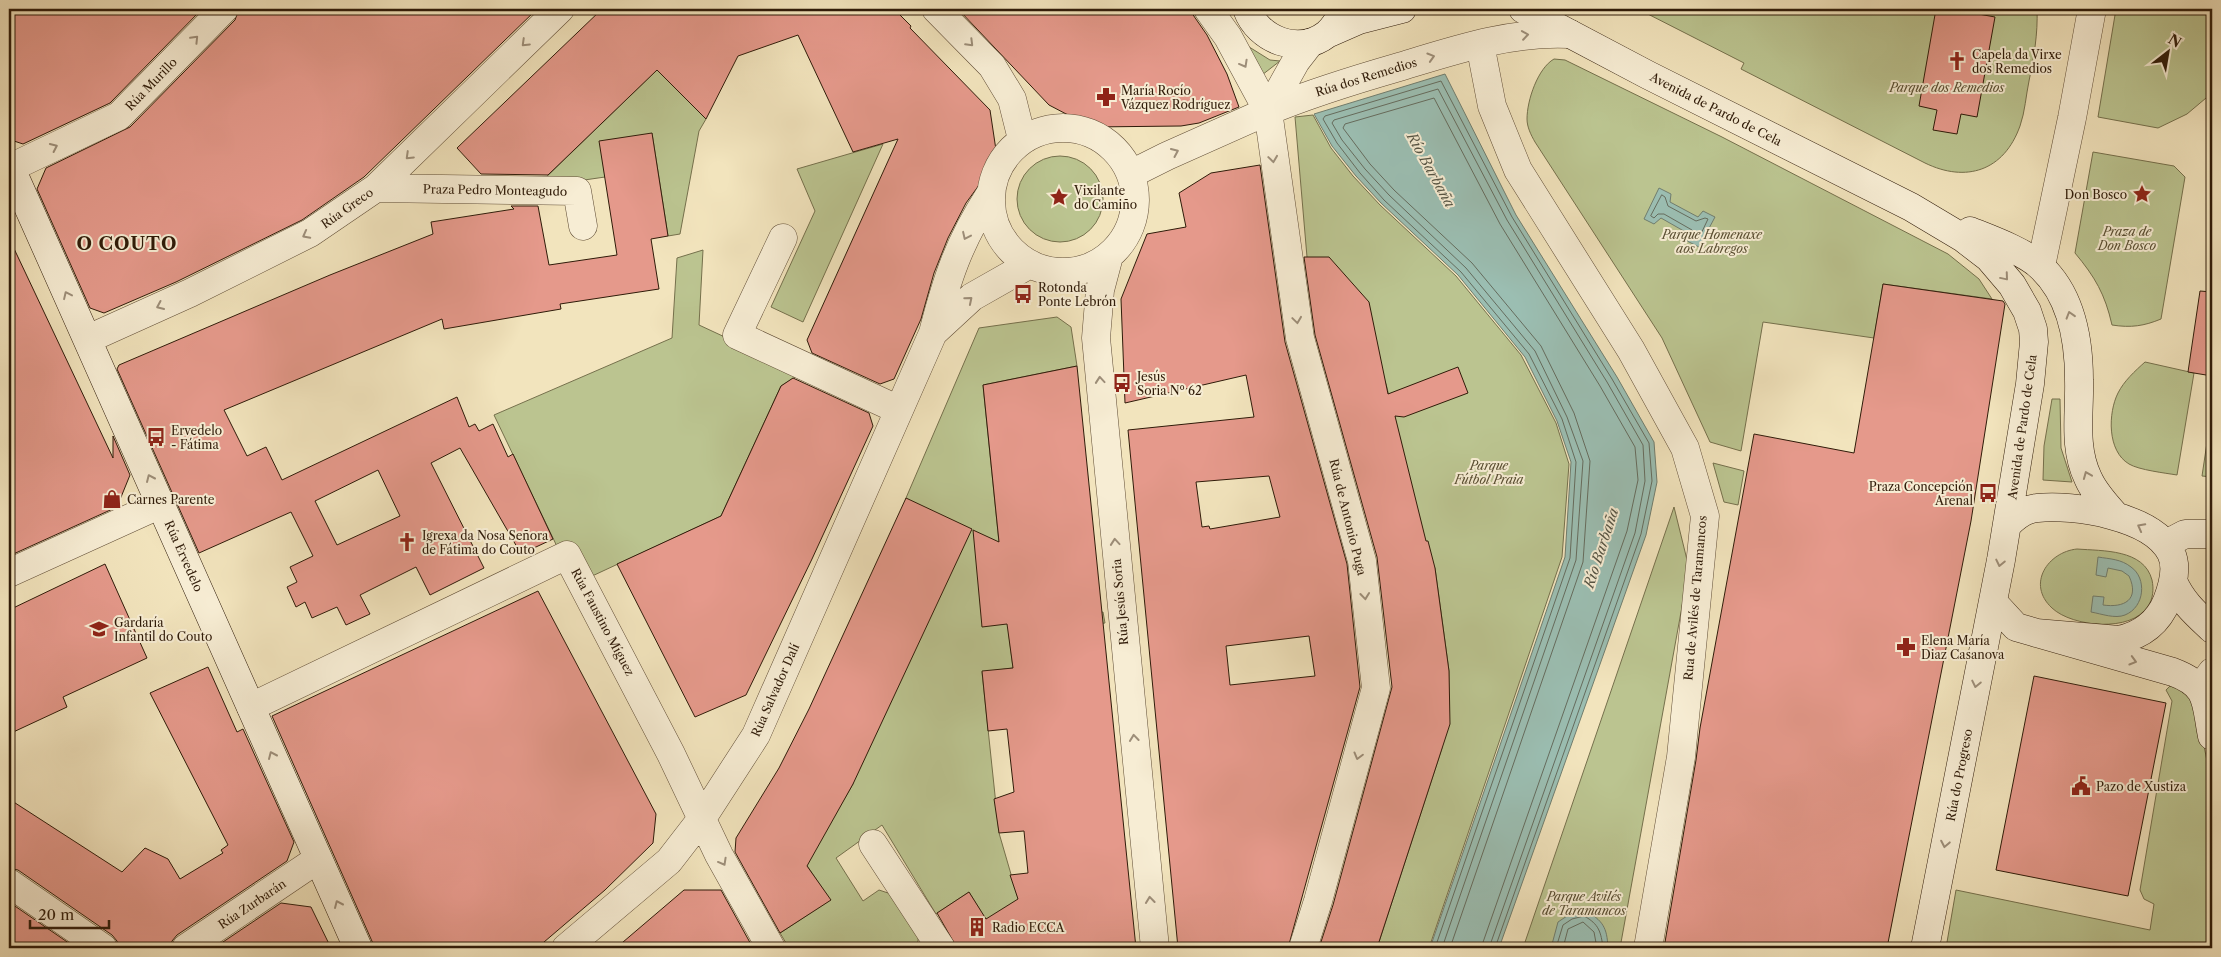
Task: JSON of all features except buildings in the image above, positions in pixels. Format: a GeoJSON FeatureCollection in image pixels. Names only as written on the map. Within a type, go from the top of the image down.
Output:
{"type":"FeatureCollection","features":[{"type":"Feature","properties":{"kind":"street","name":"Rúa Murillo"},"geometry":{"type":"LineString","coordinates":[[10,166],[120,116],[224,9]]}},
{"type":"Feature","properties":{"kind":"street","name":"Rúa Greco"},"geometry":{"type":"LineString","coordinates":[[88,339],[190,293],[310,233],[376,188],[560,9]]}},
{"type":"Feature","properties":{"kind":"street"},"geometry":{"type":"LineString","coordinates":[[936,9],[992,66],[1012,99],[1022,139]]}},
{"type":"Feature","properties":{"kind":"street"},"geometry":{"type":"LineString","coordinates":[[1268,111],[1296,61],[1338,22],[1345,9]]}},
{"type":"Feature","properties":{"kind":"street"},"geometry":{"type":"LineString","coordinates":[[1268,111],[1215,19],[1248,13],[1260,31],[1275,40],[1292,44],[1319,38],[1359,20],[1402,9]]}},
{"type":"Feature","properties":{"kind":"street","name":"Avenida de Pardo de Cela"},"geometry":{"type":"LineString","coordinates":[[1523,9],[1911,207],[1963,238],[1989,258],[2012,285],[2027,311],[2033,329],[2030,384],[2008,524]]}},
{"type":"Feature","properties":{"kind":"street"},"geometry":{"type":"LineString","coordinates":[[2041,266],[2072,118],[2092,9]]}},
{"type":"Feature","properties":{"kind":"street","name":"Rúa dos Remedios"},"geometry":{"type":"LineString","coordinates":[[1131,174],[1167,156],[1306,95],[1537,34],[1570,34]]}},
{"type":"Feature","properties":{"kind":"street","name":"Rua de Avilés de Taramancos"},"geometry":{"type":"LineString","coordinates":[[1475,50],[1492,106],[1518,170],[1632,350],[1685,448],[1705,516],[1681,757],[1648,948]]}},
{"type":"Feature","properties":{"kind":"street","name":"Rúa de Antonio Puga"},"geometry":{"type":"LineString","coordinates":[[1268,111],[1300,338],[1362,562],[1376,688],[1318,901],[1303,948]]}},
{"type":"Feature","properties":{"kind":"street"},"geometry":{"type":"LineString","coordinates":[[1064,127],[1086,130],[1105,140],[1115,150],[1131,174],[1136,197],[1133,219],[1124,240],[1109,256],[1089,268],[1069,272],[1049,271],[1030,264],[1015,254],[1000,237],[992,216],[990,194],[995,173],[1006,154],[1022,139],[1042,130],[1064,127]]}},
{"type":"Feature","properties":{"kind":"street","name":"Rúa Ervedelo"},"geometry":{"type":"LineString","coordinates":[[10,166],[32,220],[88,339],[358,948]]}},
{"type":"Feature","properties":{"kind":"street","name":"Praza Pedro Monteagudo"},"geometry":{"type":"LineString","coordinates":[[376,188],[577,191],[584,226]]}},
{"type":"Feature","properties":{"kind":"street","name":"Rúa Salvador Dalí"},"geometry":{"type":"LineString","coordinates":[[566,948],[668,861],[703,817],[756,735],[933,333],[951,268],[972,222],[990,194]]}},
{"type":"Feature","properties":{"kind":"street","name":"Avenida de Pardo de Cela"},"geometry":{"type":"LineString","coordinates":[[1911,207],[2003,245],[2041,266],[2059,289],[2070,311],[2076,339],[2079,381],[2078,440],[2082,460],[2088,478],[2115,515]]}},
{"type":"Feature","properties":{"kind":"street"},"geometry":{"type":"LineString","coordinates":[[783,238],[737,335],[899,410]]}},
{"type":"Feature","properties":{"kind":"street","name":"Rúa Jesús Soria"},"geometry":{"type":"LineString","coordinates":[[1109,256],[1100,290],[1096,338],[1155,948]]}},
{"type":"Feature","properties":{"kind":"street","name":"Rúa Salvador Dalí"},"geometry":{"type":"LineString","coordinates":[[933,333],[972,297],[1030,264]]}},
{"type":"Feature","properties":{"kind":"street"},"geometry":{"type":"LineString","coordinates":[[9,574],[161,504]]}},
{"type":"Feature","properties":{"kind":"street"},"geometry":{"type":"LineString","coordinates":[[2036,634],[2104,640],[2132,637],[2148,628],[2166,604],[2173,581],[2173,555],[2166,544],[2150,531],[2115,515],[2057,508],[2036,508],[2016,516],[2008,524],[1993,602],[2016,627],[2036,634],[2173,672],[2192,680],[2206,679],[2212,736]]}},
{"type":"Feature","properties":{"kind":"street"},"geometry":{"type":"LineString","coordinates":[[2166,544],[2177,536],[2185,534],[2212,534]]}},
{"type":"Feature","properties":{"kind":"street","name":"Rúa Faustino Míguez"},"geometry":{"type":"LineString","coordinates":[[251,707],[568,555],[703,817],[719,855],[771,948]]}},
{"type":"Feature","properties":{"kind":"street"},"geometry":{"type":"LineString","coordinates":[[2173,581],[2187,605],[2212,629]]}},
{"type":"Feature","properties":{"kind":"street","name":"Rúa do Progreso"},"geometry":{"type":"LineString","coordinates":[[1925,948],[1993,602]]}},
{"type":"Feature","properties":{"kind":"street"},"geometry":{"type":"LineString","coordinates":[[873,844],[941,948]]}},
{"type":"Feature","properties":{"kind":"street","name":"Rúa Zurbarán"},"geometry":{"type":"LineString","coordinates":[[186,948],[318,858]]}},
{"type":"Feature","properties":{"kind":"street"},"geometry":{"type":"LineString","coordinates":[[9,883],[103,948]]}},
{"type":"Feature","properties":{"kind":"green space","name":"Parque dos Remedios"},"geometry":{"type":"Polygon","coordinates":[[[1638,9],[2037,9],[2035,45],[2022,121],[2013,141],[2004,154],[1994,163],[1982,169],[1969,172],[1940,169],[1741,69],[1744,63],[1638,9]]]}},
{"type":"Feature","properties":{"kind":"green space"},"geometry":{"type":"Polygon","coordinates":[[[2116,9],[2212,9],[2212,93],[2187,114],[2158,128],[2098,117],[2116,9]]]}},
{"type":"Feature","properties":{"kind":"green space"},"geometry":{"type":"Polygon","coordinates":[[[1246,45],[1270,60],[1280,61],[1262,75],[1246,45]]]}},
{"type":"Feature","properties":{"kind":"green space","name":"Parque Homenaxe aos Labregos"},"geometry":{"type":"Polygon","coordinates":[[[1554,59],[1565,60],[1722,137],[1948,254],[1979,279],[1992,299],[1883,284],[1874,338],[1763,322],[1741,451],[1710,442],[1662,338],[1535,142],[1530,131],[1527,119],[1531,94],[1538,77],[1548,63],[1554,59]]]}},
{"type":"Feature","properties":{"kind":"green space"},"geometry":{"type":"Polygon","coordinates":[[[657,70],[706,119],[699,131],[680,234],[668,236],[652,133],[605,177],[536,187],[657,70]]]}},
{"type":"Feature","properties":{"kind":"green space","name":"Parque Fútbol Praia"},"geometry":{"type":"Polygon","coordinates":[[[1313,115],[1331,148],[1353,176],[1380,205],[1456,276],[1521,355],[1556,423],[1569,464],[1562,557],[1429,948],[1377,948],[1442,748],[1449,711],[1449,671],[1435,568],[1416,542],[1408,472],[1386,384],[1307,257],[1295,117],[1313,115]]]}},
{"type":"Feature","properties":{"kind":"green space"},"geometry":{"type":"Polygon","coordinates":[[[883,144],[803,322],[771,307],[815,211],[797,169],[883,144]]]}},
{"type":"Feature","properties":{"kind":"green space","name":"Praza de Don Bosco"},"geometry":{"type":"Polygon","coordinates":[[[2093,152],[2174,166],[2185,177],[2161,319],[2137,326],[2112,325],[2098,286],[2075,253],[2093,152]]]}},
{"type":"Feature","properties":{"kind":"green space"},"geometry":{"type":"Polygon","coordinates":[[[1060,156],[1076,159],[1084,163],[1096,175],[1100,183],[1103,199],[1100,215],[1096,223],[1084,235],[1076,239],[1060,242],[1044,239],[1036,235],[1024,223],[1020,215],[1017,199],[1020,183],[1024,175],[1036,163],[1044,159],[1060,156]]]}},
{"type":"Feature","properties":{"kind":"green space"},"geometry":{"type":"Polygon","coordinates":[[[703,250],[699,325],[802,373],[781,386],[721,516],[575,584],[494,415],[672,338],[677,258],[703,250]]]}},
{"type":"Feature","properties":{"kind":"green space"},"geometry":{"type":"Polygon","coordinates":[[[1057,317],[1071,327],[1077,366],[983,385],[1000,552],[982,626],[1103,612],[1105,623],[1009,636],[1013,668],[982,672],[999,833],[1022,912],[1027,948],[1003,948],[969,892],[936,914],[882,825],[836,858],[863,901],[879,890],[894,895],[919,933],[917,948],[789,948],[780,933],[830,900],[806,864],[853,784],[906,498],[979,328],[1057,317]]]}},
{"type":"Feature","properties":{"kind":"green space"},"geometry":{"type":"Polygon","coordinates":[[[2145,362],[2194,373],[2177,475],[2145,470],[2129,464],[2122,458],[2113,441],[2112,411],[2118,393],[2127,380],[2145,362]]]}},
{"type":"Feature","properties":{"kind":"green space"},"geometry":{"type":"Polygon","coordinates":[[[2052,399],[2060,399],[2061,448],[2072,482],[2043,480],[2044,446],[2052,399]]]}},
{"type":"Feature","properties":{"kind":"green space"},"geometry":{"type":"Polygon","coordinates":[[[2212,409],[2212,477],[2202,476],[2212,409]]]}},
{"type":"Feature","properties":{"kind":"green space"},"geometry":{"type":"Polygon","coordinates":[[[1713,463],[1744,471],[1738,505],[1724,502],[1713,463]]]}},
{"type":"Feature","properties":{"kind":"green space","name":"Parque Avilés de Taramancos"},"geometry":{"type":"Polygon","coordinates":[[[1674,507],[1689,568],[1620,948],[1523,948],[1674,507]]]}},
{"type":"Feature","properties":{"kind":"green space"},"geometry":{"type":"Polygon","coordinates":[[[2077,549],[2121,554],[2141,562],[2148,570],[2153,583],[2153,590],[2150,603],[2140,615],[2116,624],[2087,623],[2073,620],[2052,608],[2044,599],[2041,589],[2044,571],[2057,556],[2077,549]]]}},
{"type":"Feature","properties":{"kind":"green space"},"geometry":{"type":"Polygon","coordinates":[[[2170,686],[2182,688],[2196,706],[2212,786],[2212,948],[1946,948],[1956,890],[2150,930],[2154,904],[2144,899],[2140,890],[2172,701],[2166,690],[2170,686]]]}},
{"type":"Feature","properties":{"kind":"water","name":"Río Barbaña"},"geometry":{"type":"Polygon","coordinates":[[[1445,74],[1516,215],[1617,377],[1654,442],[1657,482],[1646,535],[1499,948],[1430,948],[1565,557],[1571,462],[1557,421],[1525,357],[1458,275],[1381,203],[1356,176],[1332,146],[1314,114],[1445,74]]]}},
{"type":"Feature","properties":{"kind":"water"},"geometry":{"type":"Polygon","coordinates":[[[1659,188],[1671,194],[1670,202],[1698,217],[1703,211],[1715,217],[1699,247],[1687,241],[1689,234],[1661,218],[1654,224],[1644,219],[1659,188]]]}},
{"type":"Feature","properties":{"kind":"water"},"geometry":{"type":"Polygon","coordinates":[[[2098,557],[2123,562],[2131,567],[2140,578],[2142,592],[2140,599],[2137,606],[2125,615],[2113,616],[2091,612],[2093,596],[2104,597],[2103,605],[2111,606],[2128,601],[2133,591],[2129,576],[2122,571],[2108,568],[2106,577],[2096,575],[2098,557]]]}},
{"type":"Feature","properties":{"kind":"water"},"geometry":{"type":"Polygon","coordinates":[[[1585,910],[1603,925],[1607,935],[1608,948],[1551,948],[1558,922],[1570,914],[1585,910]]]}},
{"type":"Feature","properties":{"kind":"place","name":"Capela da Virxe dos Remedios"},"geometry":{"type":"Point","coordinates":[1957,61]}},
{"type":"Feature","properties":{"kind":"place","name":"María Rocío Vázquez Rodríguez"},"geometry":{"type":"Point","coordinates":[1106,97]}},
{"type":"Feature","properties":{"kind":"place","name":"Don Bosco"},"geometry":{"type":"Point","coordinates":[2142,194]}},
{"type":"Feature","properties":{"kind":"place","name":"Vixilante do Camiño"},"geometry":{"type":"Point","coordinates":[1059,197]}},
{"type":"Feature","properties":{"kind":"place","name":"Rotonda Ponte Lebrón"},"geometry":{"type":"Point","coordinates":[1023,294]}},
{"type":"Feature","properties":{"kind":"place","name":"Jesús Soria Nº 62"},"geometry":{"type":"Point","coordinates":[1122,383]}},
{"type":"Feature","properties":{"kind":"place","name":"Ervedelo - Fátima"},"geometry":{"type":"Point","coordinates":[156,437]}},
{"type":"Feature","properties":{"kind":"place","name":"Praza Concepción Arenal"},"geometry":{"type":"Point","coordinates":[1988,493]}},
{"type":"Feature","properties":{"kind":"place","name":"Carnes Parente"},"geometry":{"type":"Point","coordinates":[112,499]}},
{"type":"Feature","properties":{"kind":"place","name":"Igrexa da Nosa Señora de Fátima do Couto"},"geometry":{"type":"Point","coordinates":[407,542]}},
{"type":"Feature","properties":{"kind":"place","name":"Gardaría Infantil do Couto"},"geometry":{"type":"Point","coordinates":[99,629]}},
{"type":"Feature","properties":{"kind":"place","name":"Elena María Diaz Casanova"},"geometry":{"type":"Point","coordinates":[1906,647]}},
{"type":"Feature","properties":{"kind":"place","name":"Pazo de Xustiza"},"geometry":{"type":"Point","coordinates":[2081,786]}},
{"type":"Feature","properties":{"kind":"place","name":"Radio ECCA"},"geometry":{"type":"Point","coordinates":[977,927]}},
{"type":"Feature","properties":{"kind":"district","name":"O COUTO"},"geometry":{"type":"Point","coordinates":[127,244]}}]}
